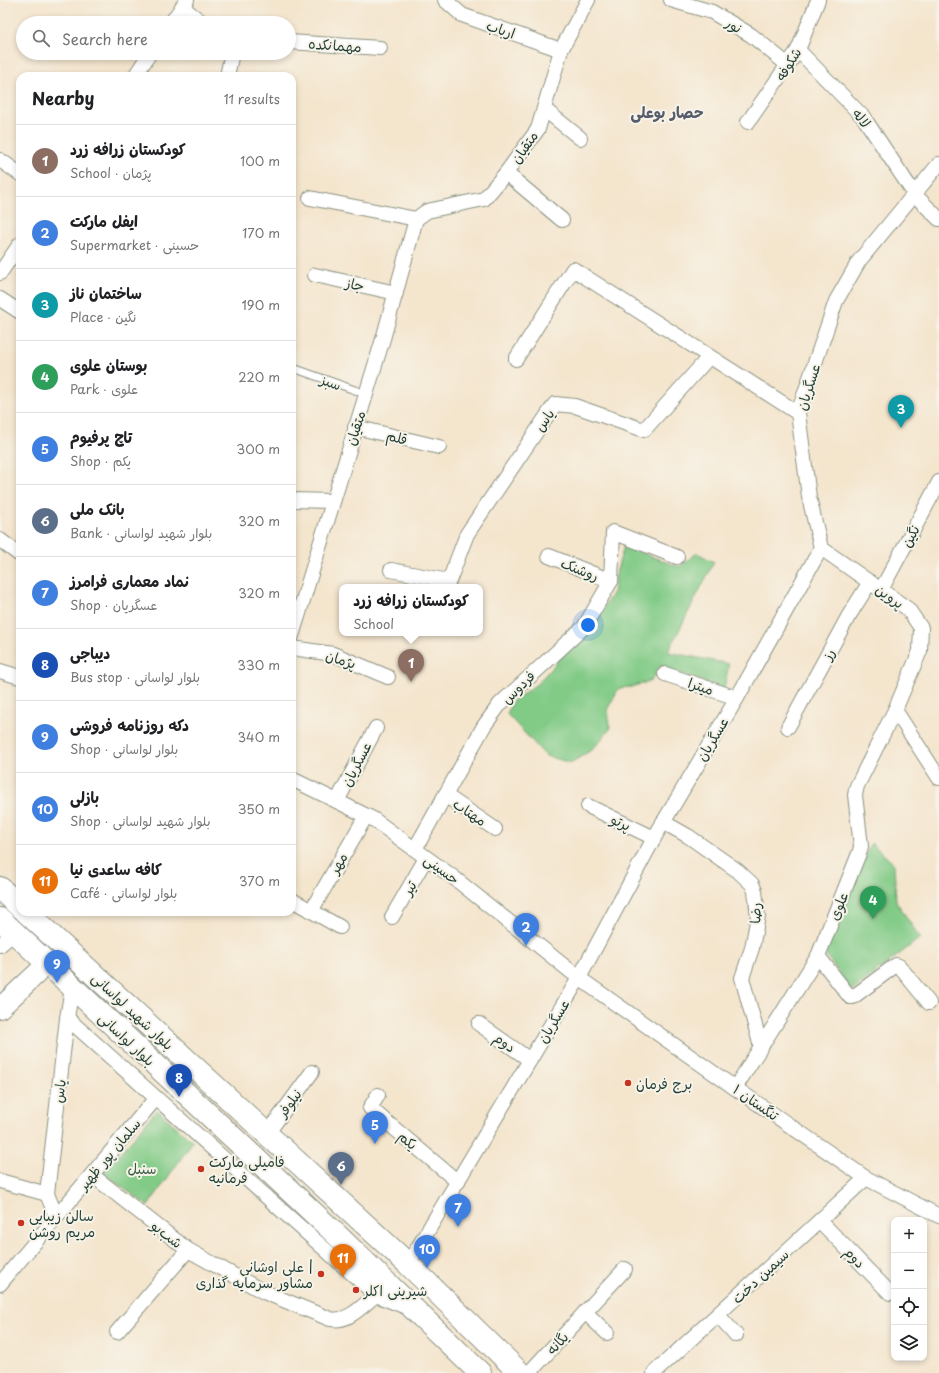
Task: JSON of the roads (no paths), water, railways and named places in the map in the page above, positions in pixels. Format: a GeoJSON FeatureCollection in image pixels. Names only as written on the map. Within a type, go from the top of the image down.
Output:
{"type":"FeatureCollection","features":[{"type":"Feature","properties":{"kind":"main road"},"geometry":{"type":"LineString","coordinates":[[0,888],[16,903]]}},
{"type":"Feature","properties":{"kind":"main road","name":"بلوار شهید لواسانی"},"geometry":{"type":"LineString","coordinates":[[30,916],[408,1264],[520,1373]]}},
{"type":"Feature","properties":{"kind":"main road","name":"بلوار لواسانی"},"geometry":{"type":"LineString","coordinates":[[5,932],[47,964],[417,1311],[480,1373]]}},
{"type":"Feature","properties":{"kind":"main road"},"geometry":{"type":"LineString","coordinates":[[0,1008],[47,964]]}},
{"type":"Feature","properties":{"kind":"street","name":"ارباب"},"geometry":{"type":"LineString","coordinates":[[445,0],[462,15],[561,50]]}},
{"type":"Feature","properties":{"kind":"street","name":"متقیان"},"geometry":{"type":"LineString","coordinates":[[296,622],[366,394],[416,219],[427,211],[484,199],[506,173],[538,129],[561,50],[588,0]]}},
{"type":"Feature","properties":{"kind":"street","name":"نور"},"geometry":{"type":"LineString","coordinates":[[671,0],[712,12],[751,35],[788,65]]}},
{"type":"Feature","properties":{"kind":"street","name":"شکوفه"},"geometry":{"type":"LineString","coordinates":[[748,122],[798,50],[818,0]]}},
{"type":"Feature","properties":{"kind":"street"},"geometry":{"type":"LineString","coordinates":[[176,16],[184,4],[196,16]]}},
{"type":"Feature","properties":{"kind":"street","name":"مهمانکده"},"geometry":{"type":"LineString","coordinates":[[296,42],[380,48]]}},
{"type":"Feature","properties":{"kind":"street","name":"لاله"},"geometry":{"type":"LineString","coordinates":[[798,50],[864,118],[915,195],[939,219]]}},
{"type":"Feature","properties":{"kind":"street"},"geometry":{"type":"LineString","coordinates":[[138,72],[145,60]]}},
{"type":"Feature","properties":{"kind":"street"},"geometry":{"type":"LineString","coordinates":[[228,72],[230,60]]}},
{"type":"Feature","properties":{"kind":"street"},"geometry":{"type":"LineString","coordinates":[[544,109],[580,138]]}},
{"type":"Feature","properties":{"kind":"street"},"geometry":{"type":"LineString","coordinates":[[0,160],[16,171]]}},
{"type":"Feature","properties":{"kind":"street","name":"عسگریان"},"geometry":{"type":"LineString","coordinates":[[408,1264],[579,978],[663,822],[737,698],[821,548],[809,497],[798,413],[836,301],[860,261],[939,164]]}},
{"type":"Feature","properties":{"kind":"street"},"geometry":{"type":"LineString","coordinates":[[506,173],[562,220]]}},
{"type":"Feature","properties":{"kind":"street"},"geometry":{"type":"LineString","coordinates":[[310,198],[416,219]]}},
{"type":"Feature","properties":{"kind":"street"},"geometry":{"type":"LineString","coordinates":[[0,273],[16,250]]}},
{"type":"Feature","properties":{"kind":"street"},"geometry":{"type":"LineString","coordinates":[[516,359],[573,269],[798,413]]}},
{"type":"Feature","properties":{"kind":"street","name":"جاز"},"geometry":{"type":"LineString","coordinates":[[315,274],[396,293]]}},
{"type":"Feature","properties":{"kind":"street"},"geometry":{"type":"LineString","coordinates":[[0,299],[16,309]]}},
{"type":"Feature","properties":{"kind":"street","name":"یاس"},"geometry":{"type":"LineString","coordinates":[[391,570],[449,581],[467,534],[555,404],[575,406],[644,430],[709,357]]}},
{"type":"Feature","properties":{"kind":"street","name":"قلم"},"geometry":{"type":"LineString","coordinates":[[355,427],[439,447]]}},
{"type":"Feature","properties":{"kind":"street","name":"نگین"},"geometry":{"type":"LineString","coordinates":[[876,586],[939,482]]}},
{"type":"Feature","properties":{"kind":"street"},"geometry":{"type":"LineString","coordinates":[[296,500],[332,501]]}},
{"type":"Feature","properties":{"kind":"street","name":"فردوس"},"geometry":{"type":"LineString","coordinates":[[415,849],[484,726],[500,704],[584,627],[611,581],[613,532],[677,557]]}},
{"type":"Feature","properties":{"kind":"street"},"geometry":{"type":"LineString","coordinates":[[0,540],[16,552]]}},
{"type":"Feature","properties":{"kind":"street","name":"پروین"},"geometry":{"type":"LineString","coordinates":[[821,548],[908,609],[921,628],[920,651],[895,710]]}},
{"type":"Feature","properties":{"kind":"street","name":"روشنک"},"geometry":{"type":"LineString","coordinates":[[549,556],[611,581]]}},
{"type":"Feature","properties":{"kind":"street","name":"رز"},"geometry":{"type":"LineString","coordinates":[[788,727],[848,617],[876,586]]}},
{"type":"Feature","properties":{"kind":"street","name":"پژمان"},"geometry":{"type":"LineString","coordinates":[[296,649],[333,654],[388,677]]}},
{"type":"Feature","properties":{"kind":"street"},"geometry":{"type":"LineString","coordinates":[[0,671],[16,676]]}},
{"type":"Feature","properties":{"kind":"street","name":"میترا"},"geometry":{"type":"LineString","coordinates":[[665,674],[737,698]]}},
{"type":"Feature","properties":{"kind":"street"},"geometry":{"type":"LineString","coordinates":[[895,710],[939,778]]}},
{"type":"Feature","properties":{"kind":"street","name":"علوی"},"geometry":{"type":"LineString","coordinates":[[735,1088],[818,956],[861,846],[855,795],[857,786],[895,710]]}},
{"type":"Feature","properties":{"kind":"street","name":"عسگریان"},"geometry":{"type":"LineString","coordinates":[[337,801],[376,728]]}},
{"type":"Feature","properties":{"kind":"street","name":"حسینی"},"geometry":{"type":"LineString","coordinates":[[296,781],[366,816],[415,849],[453,877],[579,978]]}},
{"type":"Feature","properties":{"kind":"street","name":"مهتاب"},"geometry":{"type":"LineString","coordinates":[[445,795],[495,829]]}},
{"type":"Feature","properties":{"kind":"street","name":"پرتو"},"geometry":{"type":"LineString","coordinates":[[588,806],[654,838]]}},
{"type":"Feature","properties":{"kind":"street","name":"مهر"},"geometry":{"type":"LineString","coordinates":[[311,911],[366,816]]}},
{"type":"Feature","properties":{"kind":"street","name":"رضا"},"geometry":{"type":"LineString","coordinates":[[663,822],[688,836],[738,871],[752,884],[755,890],[758,916],[752,948],[742,978],[761,1047]]}},
{"type":"Feature","properties":{"kind":"street","name":"تیر"},"geometry":{"type":"LineString","coordinates":[[392,917],[426,858]]}},
{"type":"Feature","properties":{"kind":"street"},"geometry":{"type":"LineString","coordinates":[[296,902],[340,927]]}},
{"type":"Feature","properties":{"kind":"street"},"geometry":{"type":"LineString","coordinates":[[818,956],[850,997],[853,997],[896,965],[899,966],[929,1003]]}},
{"type":"Feature","properties":{"kind":"street","name":"تنگستان ۱"},"geometry":{"type":"LineString","coordinates":[[579,978],[866,1178],[939,1216]]}},
{"type":"Feature","properties":{"kind":"street","name":"یاس"},"geometry":{"type":"LineString","coordinates":[[56,1216],[47,1194],[67,1018],[72,988]]}},
{"type":"Feature","properties":{"kind":"street"},"geometry":{"type":"LineString","coordinates":[[67,1018],[376,1295],[417,1311]]}},
{"type":"Feature","properties":{"kind":"street","name":"دوم"},"geometry":{"type":"LineString","coordinates":[[479,1024],[530,1060]]}},
{"type":"Feature","properties":{"kind":"street","name":"نیلوفر"},"geometry":{"type":"LineString","coordinates":[[267,1134],[312,1072]]}},
{"type":"Feature","properties":{"kind":"street","name":"یکم"},"geometry":{"type":"LineString","coordinates":[[378,1094],[370,1108],[458,1182]]}},
{"type":"Feature","properties":{"kind":"street","name":"سلمان پور ظهیر"},"geometry":{"type":"LineString","coordinates":[[0,1284],[156,1098]]}},
{"type":"Feature","properties":{"kind":"street","name":"شب‌بو"},"geometry":{"type":"LineString","coordinates":[[92,1175],[188,1250],[264,1292],[338,1321],[346,1318],[376,1295]]}},
{"type":"Feature","properties":{"kind":"street","name":"سیمین دخت"},"geometry":{"type":"LineString","coordinates":[[654,1373],[866,1178]]}},
{"type":"Feature","properties":{"kind":"street"},"geometry":{"type":"LineString","coordinates":[[0,1181],[47,1194]]}},
{"type":"Feature","properties":{"kind":"street","name":"دوم"},"geometry":{"type":"LineString","coordinates":[[820,1221],[890,1293]]}},
{"type":"Feature","properties":{"kind":"street"},"geometry":{"type":"LineString","coordinates":[[117,1332],[188,1250]]}},
{"type":"Feature","properties":{"kind":"street","name":"یگانه"},"geometry":{"type":"LineString","coordinates":[[528,1373],[625,1270]]}},
{"type":"Feature","properties":{"kind":"street"},"geometry":{"type":"LineString","coordinates":[[585,1312],[607,1333]]}},
{"type":"Feature","properties":{"kind":"street"},"geometry":{"type":"LineString","coordinates":[[718,1315],[736,1335]]}},
{"type":"Feature","properties":{"kind":"lane","name":"سبز"},"geometry":{"type":"LineString","coordinates":[[296,369],[366,394]]}},
{"type":"Feature","properties":{"kind":"place","name":"ساختمان ناز"},"geometry":{"type":"Point","coordinates":[901,428]}},
{"type":"Feature","properties":{"kind":"place","name":"کودکستان زرافه زرد"},"geometry":{"type":"Point","coordinates":[411,682]}},
{"type":"Feature","properties":{"kind":"place","name":"بوستان علوی"},"geometry":{"type":"Point","coordinates":[873,919]}},
{"type":"Feature","properties":{"kind":"place","name":"ایفل مارکت"},"geometry":{"type":"Point","coordinates":[526,946]}},
{"type":"Feature","properties":{"kind":"place","name":"دکه روزنامه فروشی"},"geometry":{"type":"Point","coordinates":[57,983]}},
{"type":"Feature","properties":{"kind":"place","name":"برج فرمان"},"geometry":{"type":"Point","coordinates":[628,1083]}},
{"type":"Feature","properties":{"kind":"place","name":"دیباجی"},"geometry":{"type":"Point","coordinates":[179,1097]}},
{"type":"Feature","properties":{"kind":"place","name":"تاچ پرفيوم"},"geometry":{"type":"Point","coordinates":[375,1144]}},
{"type":"Feature","properties":{"kind":"place","name":"فامیلی مارکت فرمانیه"},"geometry":{"type":"Point","coordinates":[201,1169]}},
{"type":"Feature","properties":{"kind":"place","name":"بانک ملی"},"geometry":{"type":"Point","coordinates":[341,1185]}},
{"type":"Feature","properties":{"kind":"place","name":"سالن زیبایی مریم روشن"},"geometry":{"type":"Point","coordinates":[21,1223]}},
{"type":"Feature","properties":{"kind":"place","name":"نماد معماری فرامرز"},"geometry":{"type":"Point","coordinates":[458,1227]}},
{"type":"Feature","properties":{"kind":"place","name":"بازلی"},"geometry":{"type":"Point","coordinates":[427,1268]}},
{"type":"Feature","properties":{"kind":"place","name":"علی اوشانی | مشاور سرمایه گذاری"},"geometry":{"type":"Point","coordinates":[321,1274]}},
{"type":"Feature","properties":{"kind":"place","name":"کافه ساعدی نیا"},"geometry":{"type":"Point","coordinates":[343,1277]}},
{"type":"Feature","properties":{"kind":"place","name":"شیرینی اکلر"},"geometry":{"type":"Point","coordinates":[356,1290]}},
{"type":"Feature","properties":{"kind":"district","name":"حصار بوعلی"},"geometry":{"type":"Point","coordinates":[667,111]}},
{"type":"Feature","properties":{"kind":"park label","name":"سنبل"},"geometry":{"type":"Point","coordinates":[142,1168]}}]}
